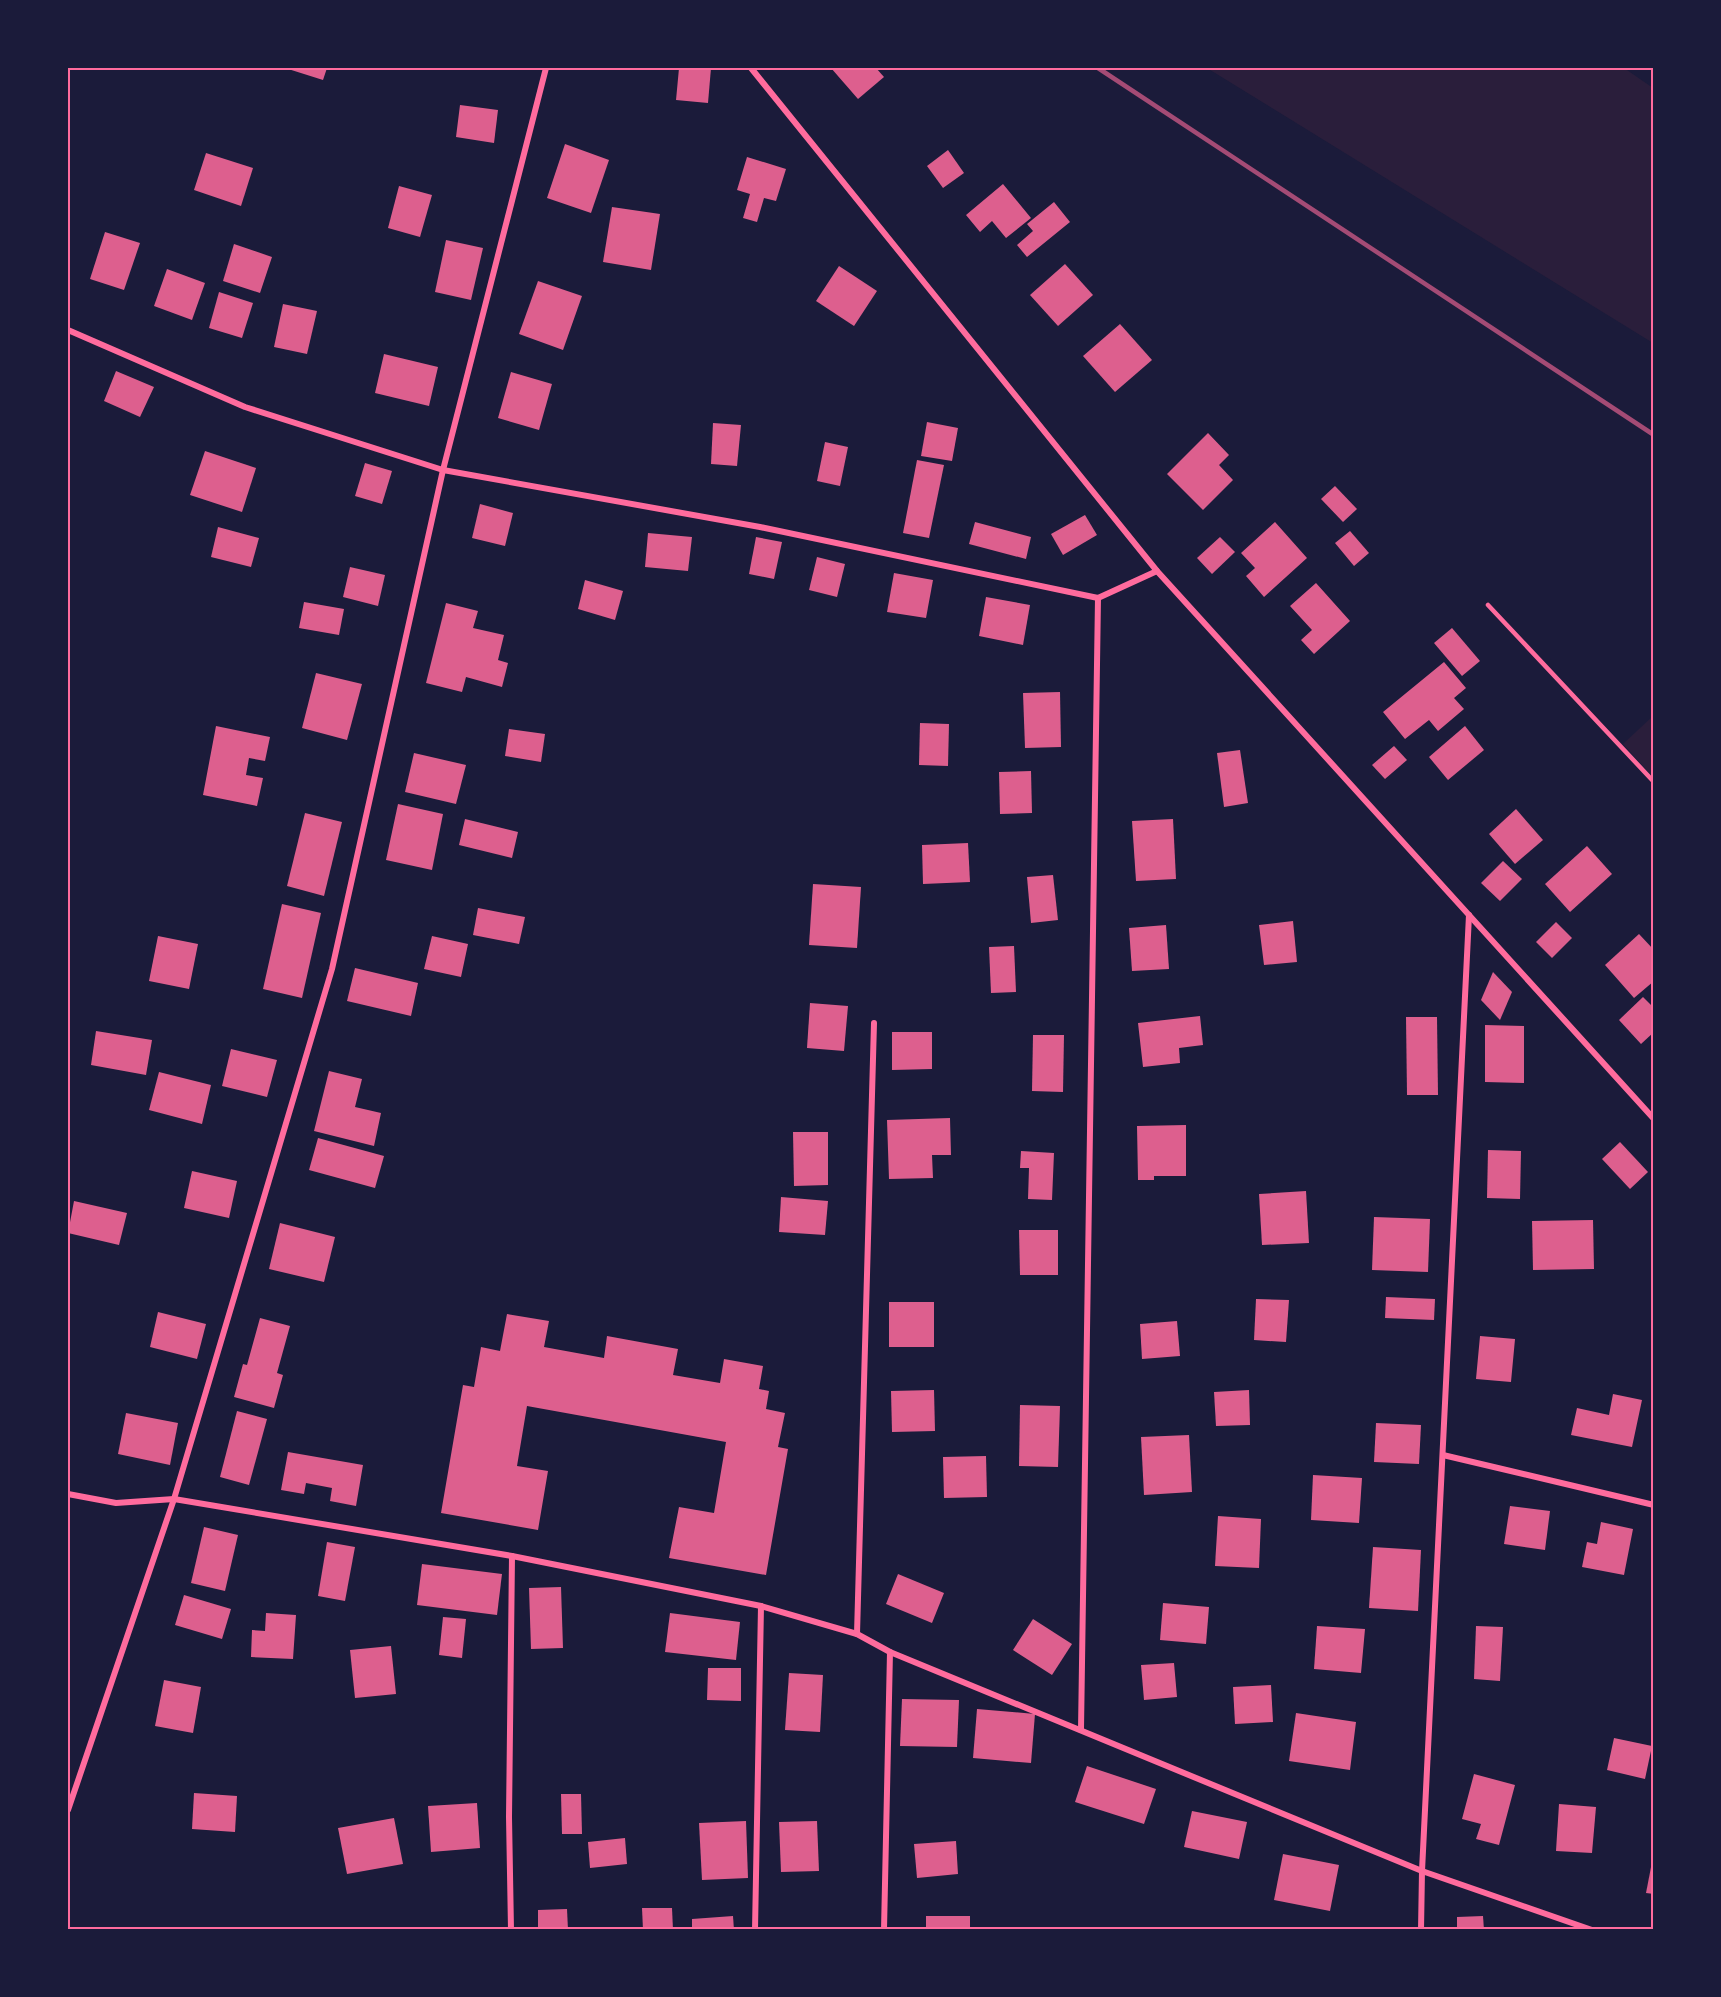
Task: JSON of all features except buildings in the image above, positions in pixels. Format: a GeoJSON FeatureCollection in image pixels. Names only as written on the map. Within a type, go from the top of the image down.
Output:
{"type":"FeatureCollection","features":[{"type":"Feature","properties":{"kind":"street"},"geometry":{"type":"LineString","coordinates":[[68,1810],[174,1499],[332,969],[443,470],[546,68]]}},
{"type":"Feature","properties":{"kind":"street"},"geometry":{"type":"LineString","coordinates":[[751,68],[1157,572],[1653,1119]]}},
{"type":"Feature","properties":{"kind":"street"},"geometry":{"type":"LineString","coordinates":[[68,330],[245,407],[443,470],[759,527],[1098,598],[1157,572]]}},
{"type":"Feature","properties":{"kind":"street"},"geometry":{"type":"LineString","coordinates":[[1081,1730],[1098,598]]}},
{"type":"Feature","properties":{"kind":"street"},"geometry":{"type":"LineString","coordinates":[[1421,1929],[1469,915]]}},
{"type":"Feature","properties":{"kind":"street"},"geometry":{"type":"LineString","coordinates":[[857,1634],[874,1023]]}},
{"type":"Feature","properties":{"kind":"street"},"geometry":{"type":"LineString","coordinates":[[1443,1455],[1653,1505]]}},
{"type":"Feature","properties":{"kind":"street"},"geometry":{"type":"LineString","coordinates":[[68,1494],[116,1503],[174,1499],[512,1556],[761,1606],[857,1634],[890,1652],[1422,1871],[1592,1929]]}},
{"type":"Feature","properties":{"kind":"street"},"geometry":{"type":"LineString","coordinates":[[512,1556],[509,1816],[512,1929]]}},
{"type":"Feature","properties":{"kind":"street"},"geometry":{"type":"LineString","coordinates":[[755,1929],[761,1606]]}},
{"type":"Feature","properties":{"kind":"street"},"geometry":{"type":"LineString","coordinates":[[884,1929],[890,1652]]}},
{"type":"Feature","properties":{"kind":"lane"},"geometry":{"type":"LineString","coordinates":[[1488,604],[1653,782]]}},
{"type":"Feature","properties":{"kind":"shaded area"},"geometry":{"type":"Polygon","coordinates":[[[1207,68],[1624,68],[1653,88],[1653,343],[1207,68]]]}},
{"type":"Feature","properties":{"kind":"shaded area"},"geometry":{"type":"Polygon","coordinates":[[[1653,716],[1653,777],[1623,744],[1653,716]]]}},
{"type":"Feature","properties":{"kind":"railway"},"geometry":{"type":"LineString","coordinates":[[1098,68],[1654,435]]}}]}
